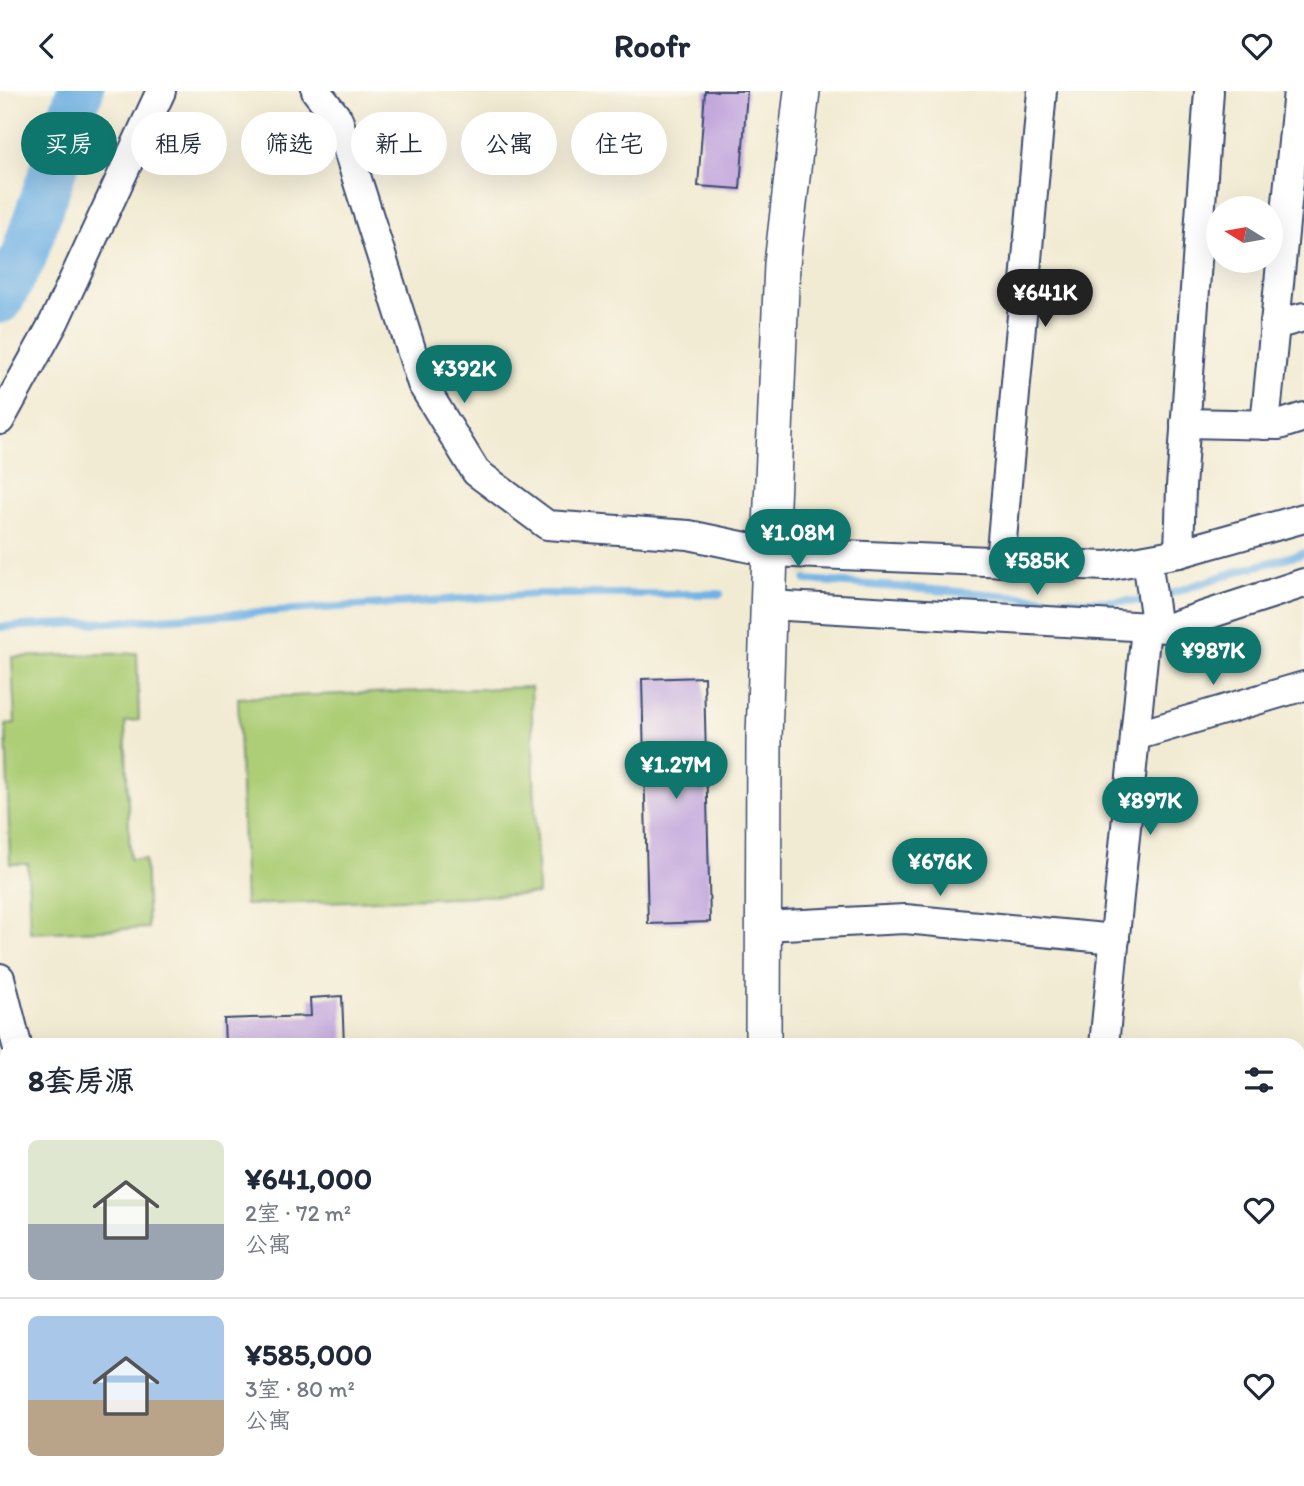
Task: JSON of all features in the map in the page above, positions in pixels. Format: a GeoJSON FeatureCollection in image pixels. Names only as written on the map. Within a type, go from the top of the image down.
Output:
{"type":"FeatureCollection","features":[{"type":"Feature","properties":{"kind":"main road"},"geometry":{"type":"LineString","coordinates":[[763,1038],[764,738],[770,552],[782,264],[802,91]]}},
{"type":"Feature","properties":{"kind":"street"},"geometry":{"type":"LineString","coordinates":[[0,420],[54,322],[161,91]]}},
{"type":"Feature","properties":{"kind":"street"},"geometry":{"type":"LineString","coordinates":[[316,91],[338,119],[422,384],[476,473],[548,525],[689,535],[770,552],[1107,566],[1180,553],[1304,518]]}},
{"type":"Feature","properties":{"kind":"street"},"geometry":{"type":"LineString","coordinates":[[1000,562],[1042,91]]}},
{"type":"Feature","properties":{"kind":"street"},"geometry":{"type":"LineString","coordinates":[[1180,553],[1185,423],[1209,91]]}},
{"type":"Feature","properties":{"kind":"street"},"geometry":{"type":"LineString","coordinates":[[1265,425],[1298,91]]}},
{"type":"Feature","properties":{"kind":"street"},"geometry":{"type":"LineString","coordinates":[[1274,325],[1304,317]]}},
{"type":"Feature","properties":{"kind":"street"},"geometry":{"type":"LineString","coordinates":[[1185,423],[1279,425],[1304,417]]}},
{"type":"Feature","properties":{"kind":"street"},"geometry":{"type":"LineString","coordinates":[[1105,1038],[1135,736],[1151,611],[1147,559]]}},
{"type":"Feature","properties":{"kind":"street"},"geometry":{"type":"LineString","coordinates":[[769,605],[1151,611],[1167,628],[1304,583]]}},
{"type":"Feature","properties":{"kind":"street"},"geometry":{"type":"LineString","coordinates":[[1135,736],[1304,686]]}},
{"type":"Feature","properties":{"kind":"street"},"geometry":{"type":"LineString","coordinates":[[763,926],[905,919],[1115,939]]}},
{"type":"Feature","properties":{"kind":"street"},"geometry":{"type":"LineString","coordinates":[[0,978],[15,1038]]}},
{"type":"Feature","properties":{"kind":"green space"},"geometry":{"type":"Polygon","coordinates":[[[137,653],[139,720],[125,722],[130,859],[145,859],[148,928],[30,933],[28,864],[10,864],[6,725],[15,724],[12,657],[137,653]]]}},
{"type":"Feature","properties":{"kind":"green space"},"geometry":{"type":"Polygon","coordinates":[[[531,687],[538,894],[245,905],[238,698],[531,687]]]}},
{"type":"Feature","properties":{"kind":"building"},"geometry":{"type":"Polygon","coordinates":[[[705,91],[747,91],[740,189],[698,186],[705,91]]]}},
{"type":"Feature","properties":{"kind":"building"},"geometry":{"type":"Polygon","coordinates":[[[704,677],[710,922],[648,924],[642,679],[704,677]]]}},
{"type":"Feature","properties":{"kind":"building"},"geometry":{"type":"Polygon","coordinates":[[[342,996],[344,1038],[225,1038],[224,1019],[311,1016],[310,998],[342,996]]]}},
{"type":"Feature","properties":{"kind":"waterway"},"geometry":{"type":"LineString","coordinates":[[0,300],[23,258],[80,91]]}},
{"type":"Feature","properties":{"kind":"waterway"},"geometry":{"type":"LineString","coordinates":[[806,580],[1074,601],[1148,601],[1235,572],[1304,553]]}},
{"type":"Feature","properties":{"kind":"waterway"},"geometry":{"type":"LineString","coordinates":[[0,627],[537,594],[720,594]]}}]}
